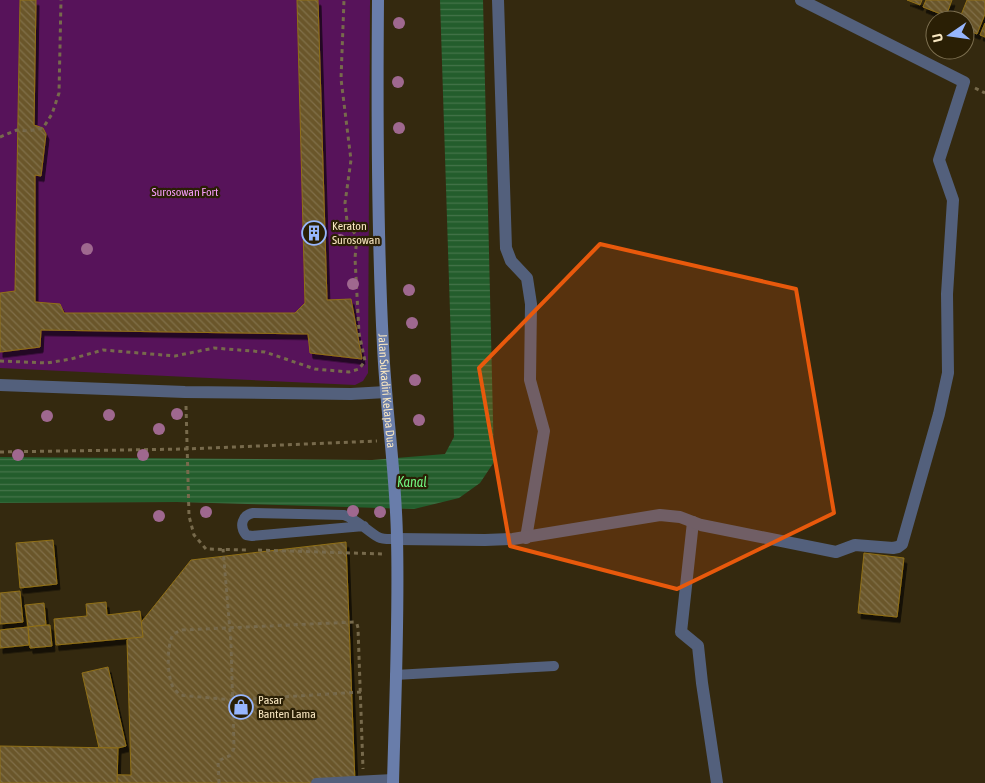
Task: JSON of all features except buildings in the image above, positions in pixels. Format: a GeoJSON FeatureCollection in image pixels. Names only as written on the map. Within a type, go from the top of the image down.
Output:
{"type":"FeatureCollection","features":[{"type":"Feature","properties":{"kind":"main road","name":"Jalan Sukadiri Kelapa Dua"},"geometry":{"type":"LineString","coordinates":[[378,0],[377,142],[380,288],[398,555],[393,781]]}},
{"type":"Feature","properties":{"kind":"street"},"geometry":{"type":"LineString","coordinates":[[498,0],[506,248],[511,261],[527,278],[531,304],[530,380],[544,431],[526,538]]}},
{"type":"Feature","properties":{"kind":"street"},"geometry":{"type":"LineString","coordinates":[[397,539],[485,540],[526,538],[660,515],[680,517],[701,525],[836,552],[855,545],[898,547],[905,540],[910,515],[939,414],[948,373],[947,294],[953,200],[939,160],[964,82],[801,0]]}},
{"type":"Feature","properties":{"kind":"street"},"geometry":{"type":"LineString","coordinates":[[0,386],[185,392],[352,394],[386,392]]}},
{"type":"Feature","properties":{"kind":"street"},"geometry":{"type":"LineString","coordinates":[[693,522],[681,632],[697,644],[699,648],[702,683],[717,783]]}},
{"type":"Feature","properties":{"kind":"lane"},"geometry":{"type":"LineString","coordinates":[[364,526],[252,536],[246,535],[242,526],[244,517],[247,514],[253,513],[344,515],[353,518],[364,526],[378,537],[397,539]]}},
{"type":"Feature","properties":{"kind":"lane"},"geometry":{"type":"LineString","coordinates":[[395,675],[554,666]]}},
{"type":"Feature","properties":{"kind":"lane"},"geometry":{"type":"LineString","coordinates":[[316,783],[393,781]]}},
{"type":"Feature","properties":{"kind":"path"},"geometry":{"type":"LineString","coordinates":[[0,137],[17,130],[28,131],[43,128],[52,114],[59,94],[61,0]]}},
{"type":"Feature","properties":{"kind":"path"},"geometry":{"type":"LineString","coordinates":[[0,361],[47,363],[71,359],[103,350],[175,356],[214,348],[265,352],[315,369],[349,372],[359,369],[364,361],[359,333],[355,258],[357,237],[347,221],[345,203],[351,160],[341,78],[344,0]]}},
{"type":"Feature","properties":{"kind":"path"},"geometry":{"type":"LineString","coordinates":[[185,392],[189,516],[194,535],[202,546],[206,549],[398,555]]}},
{"type":"Feature","properties":{"kind":"path"},"geometry":{"type":"LineString","coordinates":[[0,452],[392,446]]}},
{"type":"Feature","properties":{"kind":"path"},"geometry":{"type":"LineString","coordinates":[[219,783],[218,761],[231,754],[234,748],[234,700],[230,627],[223,549]]}},
{"type":"Feature","properties":{"kind":"path"},"geometry":{"type":"LineString","coordinates":[[361,692],[234,700],[180,695],[170,681],[169,646],[174,634],[182,630],[354,622],[357,624],[361,692],[364,781]]}},
{"type":"Feature","properties":{"kind":"highlighted area"},"geometry":{"type":"Polygon","coordinates":[[[600,244],[796,289],[834,513],[677,589],[510,546],[479,368],[600,244]]]}},
{"type":"Feature","properties":{"kind":"green space","name":"Surosowan Fort"},"geometry":{"type":"Polygon","coordinates":[[[0,0],[370,0],[368,373],[363,381],[355,385],[0,368],[0,0]]]}},
{"type":"Feature","properties":{"kind":"water","name":"Kanal"},"geometry":{"type":"Polygon","coordinates":[[[440,0],[483,0],[494,462],[480,483],[459,498],[414,509],[177,502],[0,503],[0,457],[372,460],[445,454],[454,437],[440,0]]]}},
{"type":"Feature","properties":{"kind":"place","name":"Keraton Surosowan"},"geometry":{"type":"Point","coordinates":[314,233]}},
{"type":"Feature","properties":{"kind":"place","name":"Pasar Banten Lama"},"geometry":{"type":"Point","coordinates":[241,707]}}]}
